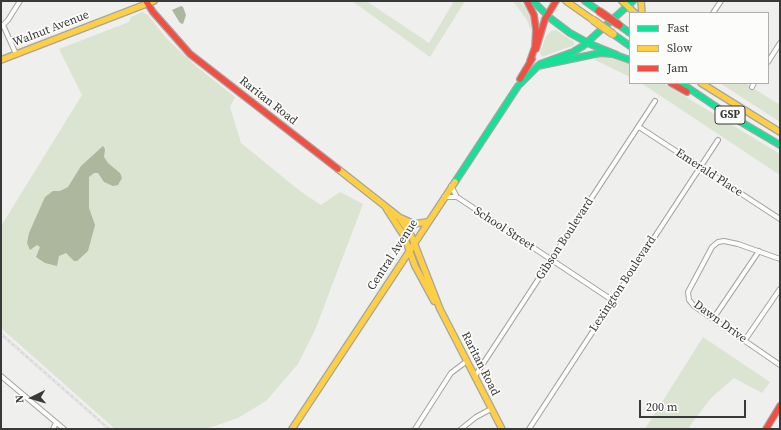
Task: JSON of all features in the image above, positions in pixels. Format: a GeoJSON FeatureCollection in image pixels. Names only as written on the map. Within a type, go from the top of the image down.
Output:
{"type":"FeatureCollection","features":[{"type":"Feature","properties":{"kind":"main road"},"geometry":{"type":"LineString","coordinates":[[527,1],[534,15],[536,30],[535,47],[530,62]]}},
{"type":"Feature","properties":{"kind":"main road"},"geometry":{"type":"LineString","coordinates":[[534,1],[547,15],[564,29],[587,42],[629,60]]}},
{"type":"Feature","properties":{"kind":"main road","name":"Central Avenue"},"geometry":{"type":"LineString","coordinates":[[292,429],[512,93],[530,62],[538,44],[547,15],[556,1]]}},
{"type":"Feature","properties":{"kind":"main road"},"geometry":{"type":"LineString","coordinates":[[585,1],[629,32]]}},
{"type":"Feature","properties":{"kind":"main road"},"geometry":{"type":"LineString","coordinates":[[622,1],[630,4]]}},
{"type":"Feature","properties":{"kind":"main road"},"geometry":{"type":"LineString","coordinates":[[641,1],[642,12]]}},
{"type":"Feature","properties":{"kind":"main road","name":"Walnut Avenue"},"geometry":{"type":"LineString","coordinates":[[1,60],[149,2]]}},
{"type":"Feature","properties":{"kind":"main road","name":"Raritan Road"},"geometry":{"type":"LineString","coordinates":[[149,2],[190,54],[386,208],[404,236],[415,266],[430,295],[440,309]]}},
{"type":"Feature","properties":{"kind":"main road"},"geometry":{"type":"LineString","coordinates":[[568,2],[629,45]]}},
{"type":"Feature","properties":{"kind":"main road","name":"Central Avenue"},"geometry":{"type":"LineString","coordinates":[[512,93],[524,78],[538,66],[573,52],[587,42],[630,4]]}},
{"type":"Feature","properties":{"kind":"main road"},"geometry":{"type":"LineString","coordinates":[[538,66],[600,53],[617,55]]}},
{"type":"Feature","properties":{"kind":"main road"},"geometry":{"type":"LineString","coordinates":[[673,84],[747,126]]}},
{"type":"Feature","properties":{"kind":"main road","name":"GSP"},"geometry":{"type":"LineString","coordinates":[[683,84],[747,126],[780,145]]}},
{"type":"Feature","properties":{"kind":"main road","name":"GSP"},"geometry":{"type":"LineString","coordinates":[[703,84],[780,132]]}},
{"type":"Feature","properties":{"kind":"main road"},"geometry":{"type":"LineString","coordinates":[[710,84],[751,115]]}},
{"type":"Feature","properties":{"kind":"main road","name":"Raritan Road"},"geometry":{"type":"LineString","coordinates":[[386,208],[392,210],[408,230],[440,309],[502,429]]}},
{"type":"Feature","properties":{"kind":"main road"},"geometry":{"type":"LineString","coordinates":[[399,217],[414,224],[427,222]]}},
{"type":"Feature","properties":{"kind":"main road"},"geometry":{"type":"LineString","coordinates":[[399,267],[406,264],[415,266]]}},
{"type":"Feature","properties":{"kind":"main road"},"geometry":{"type":"LineString","coordinates":[[766,429],[780,406]]}},
{"type":"Feature","properties":{"kind":"street"},"geometry":{"type":"LineString","coordinates":[[16,54],[2,25],[8,20],[20,1]]}},
{"type":"Feature","properties":{"kind":"street"},"geometry":{"type":"LineString","coordinates":[[714,12],[721,1]]}},
{"type":"Feature","properties":{"kind":"street"},"geometry":{"type":"LineString","coordinates":[[769,60],[780,43]]}},
{"type":"Feature","properties":{"kind":"street","name":"Gibson Boulevard"},"geometry":{"type":"LineString","coordinates":[[474,376],[655,101]]}},
{"type":"Feature","properties":{"kind":"street","name":"Emerald Place"},"geometry":{"type":"LineString","coordinates":[[639,127],[780,219]]}},
{"type":"Feature","properties":{"kind":"street","name":"Lexington Boulevard"},"geometry":{"type":"LineString","coordinates":[[529,429],[699,166],[718,140]]}},
{"type":"Feature","properties":{"kind":"street"},"geometry":{"type":"LineString","coordinates":[[444,197],[456,197],[451,186]]}},
{"type":"Feature","properties":{"kind":"street","name":"School Street"},"geometry":{"type":"LineString","coordinates":[[456,197],[612,300]]}},
{"type":"Feature","properties":{"kind":"street","name":"Dawn Drive"},"geometry":{"type":"LineString","coordinates":[[780,259],[724,241],[715,243],[688,292],[689,300],[694,306],[780,365]]}},
{"type":"Feature","properties":{"kind":"street"},"geometry":{"type":"LineString","coordinates":[[713,318],[759,251]]}},
{"type":"Feature","properties":{"kind":"street"},"geometry":{"type":"LineString","coordinates":[[745,340],[780,289]]}},
{"type":"Feature","properties":{"kind":"street"},"geometry":{"type":"LineString","coordinates":[[415,429],[451,374],[467,361]]}},
{"type":"Feature","properties":{"kind":"street"},"geometry":{"type":"LineString","coordinates":[[1,376],[64,429]]}},
{"type":"Feature","properties":{"kind":"street"},"geometry":{"type":"LineString","coordinates":[[462,429],[476,417],[491,409]]}},
{"type":"Feature","properties":{"kind":"street"},"geometry":{"type":"LineString","coordinates":[[53,429],[56,423]]}},
{"type":"Feature","properties":{"kind":"shaded area"},"geometry":{"type":"Polygon","coordinates":[[[352,1],[366,1],[429,43],[454,1],[465,1],[430,57],[352,1]]]}},
{"type":"Feature","properties":{"kind":"shaded area"},"geometry":{"type":"Polygon","coordinates":[[[513,1],[520,1],[525,7],[530,17],[531,31],[527,20],[513,1]]]}},
{"type":"Feature","properties":{"kind":"shaded area"},"geometry":{"type":"Polygon","coordinates":[[[181,6],[183,7],[186,15],[183,24],[180,23],[172,10],[181,6]]]}},
{"type":"Feature","properties":{"kind":"shaded area"},"geometry":{"type":"Polygon","coordinates":[[[142,12],[148,15],[167,39],[197,67],[235,97],[230,107],[241,143],[300,191],[321,205],[340,192],[363,204],[315,330],[298,364],[266,401],[238,418],[206,429],[115,429],[1,328],[1,226],[82,95],[59,49],[129,22],[131,17],[142,12]]]}},
{"type":"Feature","properties":{"kind":"shaded area"},"geometry":{"type":"Polygon","coordinates":[[[556,30],[574,42],[574,45],[542,57],[540,53],[546,36],[551,31],[556,30]]]}},
{"type":"Feature","properties":{"kind":"shaded area"},"geometry":{"type":"Polygon","coordinates":[[[597,55],[613,55],[629,63],[629,77],[595,60],[597,55]]]}},
{"type":"Feature","properties":{"kind":"shaded area"},"geometry":{"type":"Polygon","coordinates":[[[643,84],[665,84],[780,154],[780,175],[643,84]]]}},
{"type":"Feature","properties":{"kind":"shaded area"},"geometry":{"type":"Polygon","coordinates":[[[722,84],[747,84],[780,105],[780,122],[722,84]]]}},
{"type":"Feature","properties":{"kind":"shaded area"},"geometry":{"type":"Polygon","coordinates":[[[103,146],[105,149],[104,157],[108,163],[120,173],[122,178],[118,185],[113,186],[104,182],[98,173],[94,173],[89,177],[89,208],[95,225],[88,251],[77,261],[74,261],[66,253],[59,256],[57,266],[45,263],[36,257],[40,247],[37,245],[30,250],[27,243],[29,233],[45,197],[53,191],[60,191],[68,187],[81,166],[103,146]]]}},
{"type":"Feature","properties":{"kind":"shaded area"},"geometry":{"type":"Polygon","coordinates":[[[703,337],[770,382],[762,393],[734,378],[711,398],[689,427],[690,429],[645,429],[703,337]]]}},
{"type":"Feature","properties":{"kind":"railway"},"geometry":{"type":"LineString","coordinates":[[1,334],[109,429]]}},
{"type":"Feature","properties":{"kind":"traffic: fast"},"geometry":{"type":"LineString","coordinates":[[533,1],[550,18],[570,33],[590,44],[617,55]]}},
{"type":"Feature","properties":{"kind":"traffic: fast"},"geometry":{"type":"LineString","coordinates":[[585,1],[599,11]]}},
{"type":"Feature","properties":{"kind":"traffic: fast"},"geometry":{"type":"LineString","coordinates":[[455,182],[518,86],[540,64],[573,52],[583,46],[633,1]]}},
{"type":"Feature","properties":{"kind":"traffic: fast"},"geometry":{"type":"LineString","coordinates":[[619,25],[629,32]]}},
{"type":"Feature","properties":{"kind":"traffic: fast"},"geometry":{"type":"LineString","coordinates":[[613,34],[629,45]]}},
{"type":"Feature","properties":{"kind":"traffic: fast"},"geometry":{"type":"LineString","coordinates":[[538,66],[600,53],[613,54],[629,60]]}},
{"type":"Feature","properties":{"kind":"traffic: fast"},"geometry":{"type":"LineString","coordinates":[[682,84],[724,112],[780,145]]}},
{"type":"Feature","properties":{"kind":"traffic: slow"},"geometry":{"type":"LineString","coordinates":[[1,60],[154,1]]}},
{"type":"Feature","properties":{"kind":"traffic: slow"},"geometry":{"type":"LineString","coordinates":[[566,1],[593,20]]}},
{"type":"Feature","properties":{"kind":"traffic: slow"},"geometry":{"type":"LineString","coordinates":[[622,1],[634,12]]}},
{"type":"Feature","properties":{"kind":"traffic: slow"},"geometry":{"type":"LineString","coordinates":[[641,1],[642,12]]}},
{"type":"Feature","properties":{"kind":"traffic: slow"},"geometry":{"type":"LineString","coordinates":[[593,20],[613,34]]}},
{"type":"Feature","properties":{"kind":"traffic: slow"},"geometry":{"type":"LineString","coordinates":[[703,84],[780,132]]}},
{"type":"Feature","properties":{"kind":"traffic: slow"},"geometry":{"type":"LineString","coordinates":[[338,169],[399,217],[411,235],[440,309],[502,429]]}},
{"type":"Feature","properties":{"kind":"traffic: slow"},"geometry":{"type":"LineString","coordinates":[[292,429],[455,182]]}},
{"type":"Feature","properties":{"kind":"traffic: slow"},"geometry":{"type":"LineString","coordinates":[[386,208],[404,236],[415,266],[434,301]]}},
{"type":"Feature","properties":{"kind":"traffic: slow"},"geometry":{"type":"LineString","coordinates":[[401,218],[414,224],[427,222]]}},
{"type":"Feature","properties":{"kind":"traffic: jam"},"geometry":{"type":"LineString","coordinates":[[146,1],[153,12],[190,54],[338,169]]}},
{"type":"Feature","properties":{"kind":"traffic: jam"},"geometry":{"type":"LineString","coordinates":[[527,1],[534,15],[536,30],[535,47],[530,61]]}},
{"type":"Feature","properties":{"kind":"traffic: jam"},"geometry":{"type":"LineString","coordinates":[[536,49],[545,19],[556,1]]}},
{"type":"Feature","properties":{"kind":"traffic: jam"},"geometry":{"type":"LineString","coordinates":[[599,11],[619,25]]}},
{"type":"Feature","properties":{"kind":"traffic: jam"},"geometry":{"type":"LineString","coordinates":[[520,79],[532,59]]}},
{"type":"Feature","properties":{"kind":"traffic: jam"},"geometry":{"type":"LineString","coordinates":[[673,84],[687,92]]}},
{"type":"Feature","properties":{"kind":"traffic: jam"},"geometry":{"type":"LineString","coordinates":[[766,429],[780,406]]}}]}
